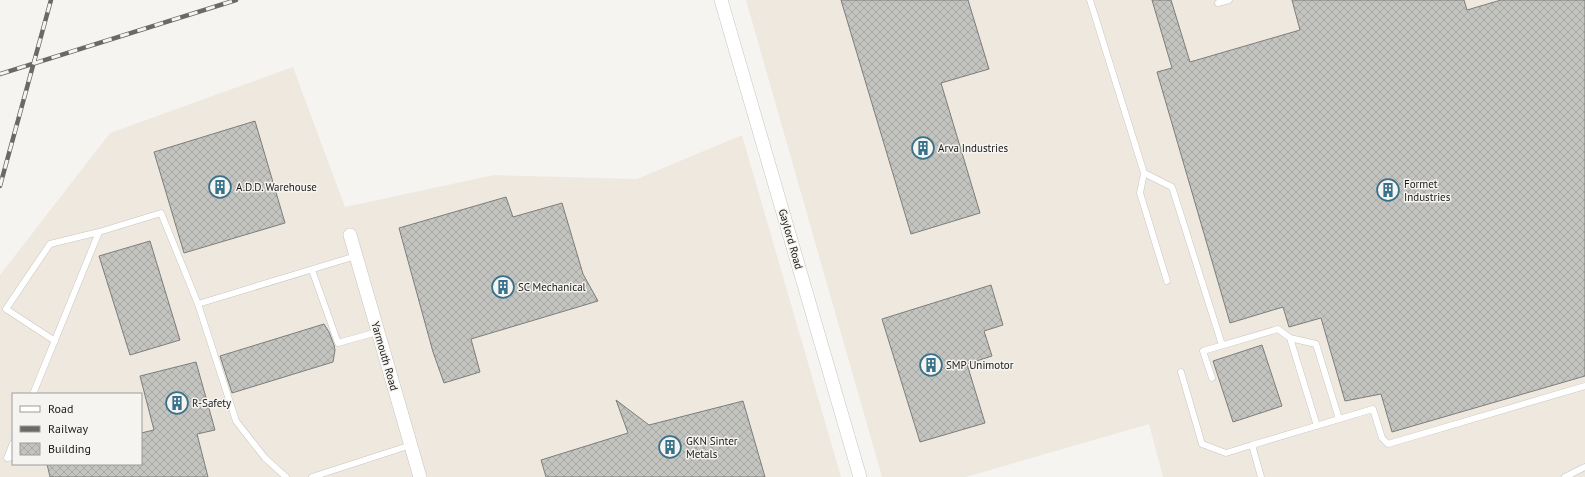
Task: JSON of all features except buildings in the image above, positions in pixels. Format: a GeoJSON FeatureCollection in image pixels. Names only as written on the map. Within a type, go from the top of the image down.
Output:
{"type":"FeatureCollection","features":[{"type":"Feature","properties":{"kind":"street","name":"Gaylord Road"},"geometry":{"type":"LineString","coordinates":[[721,0],[860,477]]}},
{"type":"Feature","properties":{"kind":"street","name":"Yarmouth Road"},"geometry":{"type":"LineString","coordinates":[[350,235],[420,477]]}},
{"type":"Feature","properties":{"kind":"lane"},"geometry":{"type":"LineString","coordinates":[[1090,0],[1144,173],[1140,194],[1167,281]]}},
{"type":"Feature","properties":{"kind":"lane"},"geometry":{"type":"LineString","coordinates":[[1218,3],[1228,0]]}},
{"type":"Feature","properties":{"kind":"lane"},"geometry":{"type":"LineString","coordinates":[[1144,173],[1172,187],[1222,345]]}},
{"type":"Feature","properties":{"kind":"lane"},"geometry":{"type":"LineString","coordinates":[[55,341],[6,309],[50,244],[99,232],[161,213],[198,304],[236,422],[265,458],[286,477]]}},
{"type":"Feature","properties":{"kind":"lane"},"geometry":{"type":"LineString","coordinates":[[33,393],[99,232]]}},
{"type":"Feature","properties":{"kind":"lane"},"geometry":{"type":"LineString","coordinates":[[198,304],[356,256]]}},
{"type":"Feature","properties":{"kind":"lane"},"geometry":{"type":"LineString","coordinates":[[312,270],[338,343],[377,332]]}},
{"type":"Feature","properties":{"kind":"lane"},"geometry":{"type":"LineString","coordinates":[[1212,378],[1204,351],[1278,329],[1290,338],[1316,344],[1339,419]]}},
{"type":"Feature","properties":{"kind":"lane"},"geometry":{"type":"LineString","coordinates":[[1290,338],[1317,426]]}},
{"type":"Feature","properties":{"kind":"lane"},"geometry":{"type":"LineString","coordinates":[[1181,372],[1202,444],[1226,453],[1373,409],[1382,438],[1388,444],[1585,386]]}},
{"type":"Feature","properties":{"kind":"lane"},"geometry":{"type":"LineString","coordinates":[[312,477],[411,445]]}},
{"type":"Feature","properties":{"kind":"lane"},"geometry":{"type":"LineString","coordinates":[[1252,445],[1261,477]]}},
{"type":"Feature","properties":{"kind":"lane"},"geometry":{"type":"LineString","coordinates":[[0,460],[10,458],[12,448]]}},
{"type":"Feature","properties":{"kind":"lane"},"geometry":{"type":"LineString","coordinates":[[1565,477],[1585,467]]}},
{"type":"Feature","properties":{"kind":"shaded area"},"geometry":{"type":"Polygon","coordinates":[[[746,0],[1585,0],[1585,477],[1163,477],[1149,424],[966,477],[882,477],[746,0]]]}},
{"type":"Feature","properties":{"kind":"shaded area"},"geometry":{"type":"Polygon","coordinates":[[[293,67],[345,207],[494,175],[637,179],[742,135],[841,477],[0,477],[0,275],[110,133],[293,67]]]}},
{"type":"Feature","properties":{"kind":"railway"},"geometry":{"type":"LineString","coordinates":[[0,186],[51,0]]}},
{"type":"Feature","properties":{"kind":"railway"},"geometry":{"type":"LineString","coordinates":[[0,74],[236,0]]}},
{"type":"Feature","properties":{"kind":"place","name":"Arva Industries"},"geometry":{"type":"Point","coordinates":[923,148]}},
{"type":"Feature","properties":{"kind":"place","name":"A.D.D. Warehouse"},"geometry":{"type":"Point","coordinates":[220,187]}},
{"type":"Feature","properties":{"kind":"place","name":"Formet Industries"},"geometry":{"type":"Point","coordinates":[1388,190]}},
{"type":"Feature","properties":{"kind":"place","name":"SC Mechanical"},"geometry":{"type":"Point","coordinates":[503,287]}},
{"type":"Feature","properties":{"kind":"place","name":"SMP Unimotor"},"geometry":{"type":"Point","coordinates":[931,365]}},
{"type":"Feature","properties":{"kind":"place","name":"R-Safety"},"geometry":{"type":"Point","coordinates":[177,403]}},
{"type":"Feature","properties":{"kind":"place","name":"GKN Sinter Metals"},"geometry":{"type":"Point","coordinates":[670,447]}}]}
